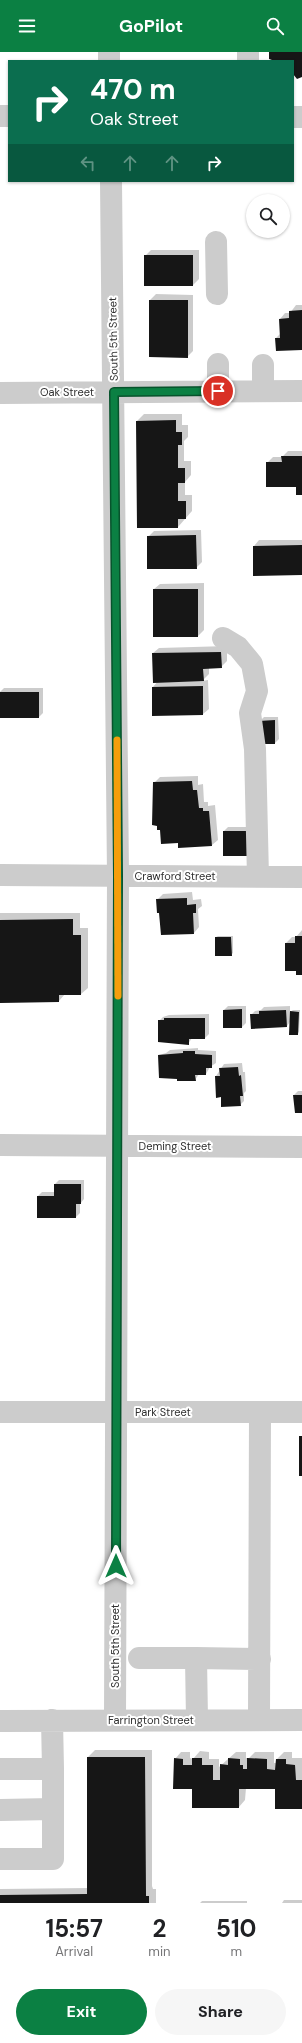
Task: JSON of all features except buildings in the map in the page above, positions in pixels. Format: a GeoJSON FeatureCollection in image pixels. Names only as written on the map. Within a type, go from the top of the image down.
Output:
{"type":"FeatureCollection","features":[{"type":"Feature","properties":{"kind":"street","name":"South 5th Street"},"geometry":{"type":"LineString","coordinates":[[111,182],[118,876],[115,1720]]}},
{"type":"Feature","properties":{"kind":"street"},"geometry":{"type":"LineString","coordinates":[[216,242],[217,294]]}},
{"type":"Feature","properties":{"kind":"street"},"geometry":{"type":"LineString","coordinates":[[218,364],[218,391]]}},
{"type":"Feature","properties":{"kind":"street"},"geometry":{"type":"LineString","coordinates":[[263,365],[263,391]]}},
{"type":"Feature","properties":{"kind":"street","name":"Oak Street"},"geometry":{"type":"LineString","coordinates":[[0,393],[302,391]]}},
{"type":"Feature","properties":{"kind":"street"},"geometry":{"type":"LineString","coordinates":[[223,638],[238,647],[252,664],[257,691],[250,713],[255,756],[258,877]]}},
{"type":"Feature","properties":{"kind":"street","name":"Crawford Street"},"geometry":{"type":"LineString","coordinates":[[0,875],[302,877]]}},
{"type":"Feature","properties":{"kind":"street","name":"Deming Street"},"geometry":{"type":"LineString","coordinates":[[0,1145],[302,1147]]}},
{"type":"Feature","properties":{"kind":"street","name":"Park Street"},"geometry":{"type":"LineString","coordinates":[[0,1412],[302,1412]]}},
{"type":"Feature","properties":{"kind":"street"},"geometry":{"type":"LineString","coordinates":[[259,1720],[260,1412]]}},
{"type":"Feature","properties":{"kind":"street"},"geometry":{"type":"LineString","coordinates":[[139,1658],[260,1659]]}},
{"type":"Feature","properties":{"kind":"street"},"geometry":{"type":"LineString","coordinates":[[196,1658],[197,1720]]}},
{"type":"Feature","properties":{"kind":"street","name":"Farrington Street"},"geometry":{"type":"LineString","coordinates":[[0,1720],[302,1720]]}},
{"type":"Feature","properties":{"kind":"street"},"geometry":{"type":"LineString","coordinates":[[0,1860],[53,1860],[52,1720]]}},
{"type":"Feature","properties":{"kind":"street"},"geometry":{"type":"LineString","coordinates":[[0,1769],[53,1769]]}},
{"type":"Feature","properties":{"kind":"street"},"geometry":{"type":"LineString","coordinates":[[0,1810],[53,1808]]}},
{"type":"Feature","properties":{"kind":"slow traffic"},"geometry":{"type":"LineString","coordinates":[[117,740],[118,996]]}},
{"type":"Feature","properties":{"kind":"route"},"geometry":{"type":"LineString","coordinates":[[116,1566],[118,876],[114,392],[218,391]]}}]}
